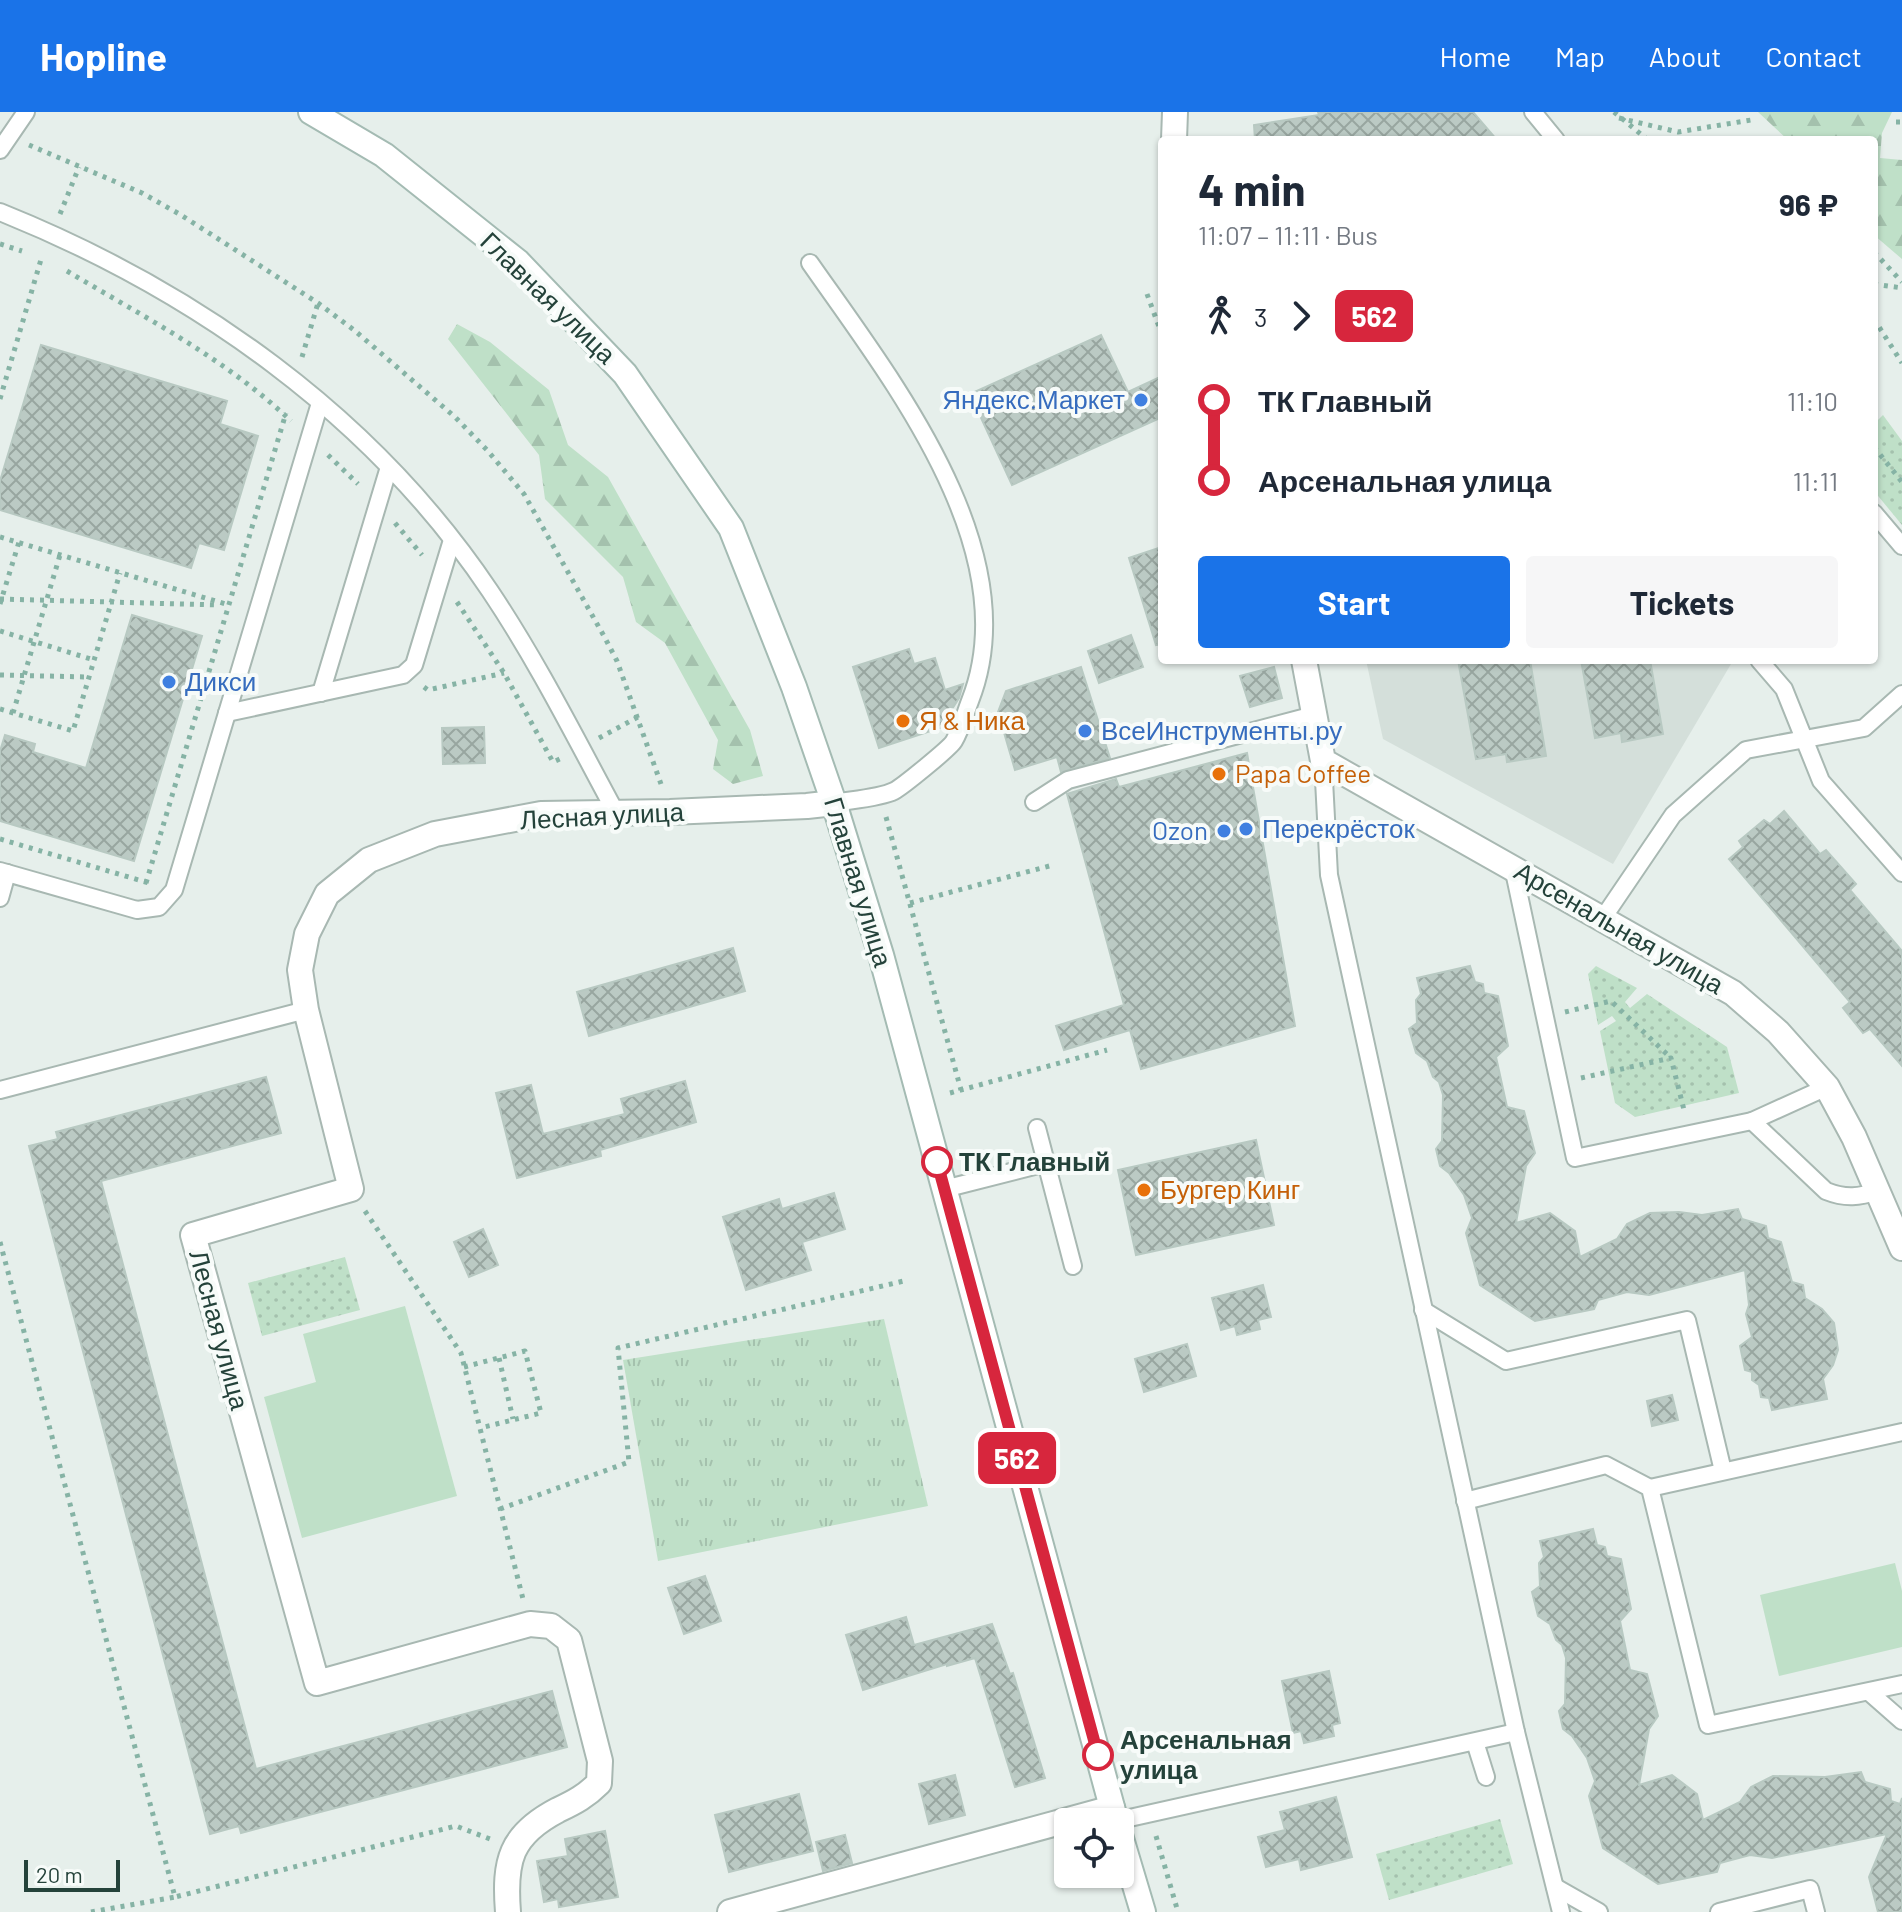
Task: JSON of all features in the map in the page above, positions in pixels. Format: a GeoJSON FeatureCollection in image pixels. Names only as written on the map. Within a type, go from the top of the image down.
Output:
{"type":"FeatureCollection","features":[{"type":"Feature","properties":{"kind":"street","name":"Главная улица"},"geometry":{"type":"LineString","coordinates":[[311,112],[384,155],[518,262],[625,374],[731,528],[794,687],[881,955],[1113,1808]]}},
{"type":"Feature","properties":{"kind":"street"},"geometry":{"type":"LineString","coordinates":[[1174,136],[1175,112]]}},
{"type":"Feature","properties":{"kind":"street"},"geometry":{"type":"LineString","coordinates":[[1305,664],[1323,761]]}},
{"type":"Feature","properties":{"kind":"street","name":"Арсенальная улица"},"geometry":{"type":"LineString","coordinates":[[1323,761],[1733,993],[1778,1032],[1827,1087],[1854,1137],[1902,1248]]}},
{"type":"Feature","properties":{"kind":"street","name":"Лесная улица"},"geometry":{"type":"LineString","coordinates":[[530,1624],[317,1683],[193,1235],[351,1189],[306,1010],[300,970],[307,934],[327,894],[369,860],[435,834],[541,814],[670,812],[834,803]]}},
{"type":"Feature","properties":{"kind":"street"},"geometry":{"type":"LineString","coordinates":[[508,1912],[505,1879],[513,1847],[529,1829],[583,1799],[599,1783],[600,1761],[569,1640],[551,1626],[530,1624]]}},
{"type":"Feature","properties":{"kind":"street"},"geometry":{"type":"LineString","coordinates":[[730,1912],[1054,1832]]}},
{"type":"Feature","properties":{"kind":"street"},"geometry":{"type":"LineString","coordinates":[[1134,1882],[1143,1912]]}},
{"type":"Feature","properties":{"kind":"lane"},"geometry":{"type":"LineString","coordinates":[[5,143],[26,112]]}},
{"type":"Feature","properties":{"kind":"lane"},"geometry":{"type":"LineString","coordinates":[[1533,112],[1553,136]]}},
{"type":"Feature","properties":{"kind":"lane"},"geometry":{"type":"LineString","coordinates":[[0,212],[108,260],[177,298],[251,346],[320,403],[389,467],[452,540],[489,591],[538,668],[615,811]]}},
{"type":"Feature","properties":{"kind":"lane"},"geometry":{"type":"LineString","coordinates":[[810,263],[896,386],[956,497],[979,565],[986,619],[978,681],[953,744],[893,792],[834,803]]}},
{"type":"Feature","properties":{"kind":"lane"},"geometry":{"type":"LineString","coordinates":[[0,898],[4,872],[137,910],[159,907],[174,890],[320,403]]}},
{"type":"Feature","properties":{"kind":"lane"},"geometry":{"type":"LineString","coordinates":[[321,693],[389,467]]}},
{"type":"Feature","properties":{"kind":"lane"},"geometry":{"type":"LineString","coordinates":[[1878,518],[1902,546]]}},
{"type":"Feature","properties":{"kind":"lane"},"geometry":{"type":"LineString","coordinates":[[227,713],[403,675],[414,665],[452,540]]}},
{"type":"Feature","properties":{"kind":"lane"},"geometry":{"type":"LineString","coordinates":[[1762,664],[1784,689],[1821,781],[1902,873]]}},
{"type":"Feature","properties":{"kind":"lane"},"geometry":{"type":"LineString","coordinates":[[1603,918],[1673,815],[1746,750],[1864,728],[1902,694]]}},
{"type":"Feature","properties":{"kind":"lane"},"geometry":{"type":"LineString","coordinates":[[1034,802],[1068,780],[1314,715]]}},
{"type":"Feature","properties":{"kind":"lane"},"geometry":{"type":"LineString","coordinates":[[1323,761],[1329,875],[1516,1732],[1561,1912]]}},
{"type":"Feature","properties":{"kind":"lane"},"geometry":{"type":"LineString","coordinates":[[1513,867],[1575,1158],[1752,1121],[1827,1087]]}},
{"type":"Feature","properties":{"kind":"lane"},"geometry":{"type":"LineString","coordinates":[[0,1090],[306,1010]]}},
{"type":"Feature","properties":{"kind":"lane"},"geometry":{"type":"LineString","coordinates":[[1752,1121],[1826,1191],[1842,1197],[1858,1197],[1879,1191]]}},
{"type":"Feature","properties":{"kind":"lane"},"geometry":{"type":"LineString","coordinates":[[1037,1128],[1073,1266]]}},
{"type":"Feature","properties":{"kind":"lane"},"geometry":{"type":"LineString","coordinates":[[944,1189],[1046,1163]]}},
{"type":"Feature","properties":{"kind":"lane"},"geometry":{"type":"LineString","coordinates":[[1423,1310],[1506,1361],[1687,1320],[1723,1471]]}},
{"type":"Feature","properties":{"kind":"lane"},"geometry":{"type":"LineString","coordinates":[[1465,1501],[1606,1465],[1650,1488],[1902,1432]]}},
{"type":"Feature","properties":{"kind":"lane"},"geometry":{"type":"LineString","coordinates":[[1650,1488],[1708,1725],[1902,1684]]}},
{"type":"Feature","properties":{"kind":"lane"},"geometry":{"type":"LineString","coordinates":[[1869,1692],[1902,1721]]}},
{"type":"Feature","properties":{"kind":"lane"},"geometry":{"type":"LineString","coordinates":[[1134,1814],[1516,1732]]}},
{"type":"Feature","properties":{"kind":"lane"},"geometry":{"type":"LineString","coordinates":[[1475,1742],[1486,1777]]}},
{"type":"Feature","properties":{"kind":"lane"},"geometry":{"type":"LineString","coordinates":[[1555,1887],[1599,1912]]}},
{"type":"Feature","properties":{"kind":"lane"},"geometry":{"type":"LineString","coordinates":[[1719,1912],[1810,1889],[1816,1912]]}},
{"type":"Feature","properties":{"kind":"path"},"geometry":{"type":"LineString","coordinates":[[1617,115],[1678,132],[1751,120]]}},
{"type":"Feature","properties":{"kind":"path"},"geometry":{"type":"LineString","coordinates":[[1617,115],[1643,136]]}},
{"type":"Feature","properties":{"kind":"path"},"geometry":{"type":"LineString","coordinates":[[5,143],[79,167],[142,193],[181,215],[318,303],[455,417],[524,494],[617,661],[670,812]]}},
{"type":"Feature","properties":{"kind":"path"},"geometry":{"type":"LineString","coordinates":[[0,399],[42,257],[79,167]]}},
{"type":"Feature","properties":{"kind":"path"},"geometry":{"type":"LineString","coordinates":[[0,244],[54,263]]}},
{"type":"Feature","properties":{"kind":"path"},"geometry":{"type":"LineString","coordinates":[[1878,256],[1902,282]]}},
{"type":"Feature","properties":{"kind":"path"},"geometry":{"type":"LineString","coordinates":[[65,270],[181,338],[242,380],[285,415],[379,503],[441,577],[504,673],[553,762],[638,717]]}},
{"type":"Feature","properties":{"kind":"path"},"geometry":{"type":"LineString","coordinates":[[1878,285],[1902,288]]}},
{"type":"Feature","properties":{"kind":"path"},"geometry":{"type":"LineString","coordinates":[[1147,294],[1158,324]]}},
{"type":"Feature","properties":{"kind":"path"},"geometry":{"type":"LineString","coordinates":[[137,910],[318,303]]}},
{"type":"Feature","properties":{"kind":"path"},"geometry":{"type":"LineString","coordinates":[[1878,325],[1902,363]]}},
{"type":"Feature","properties":{"kind":"path"},"geometry":{"type":"LineString","coordinates":[[1878,452],[1902,482]]}},
{"type":"Feature","properties":{"kind":"path"},"geometry":{"type":"LineString","coordinates":[[0,537],[257,614]]}},
{"type":"Feature","properties":{"kind":"path"},"geometry":{"type":"LineString","coordinates":[[19,542],[0,601],[228,605]]}},
{"type":"Feature","properties":{"kind":"path"},"geometry":{"type":"LineString","coordinates":[[13,713],[60,555]]}},
{"type":"Feature","properties":{"kind":"path"},"geometry":{"type":"LineString","coordinates":[[0,709],[73,731],[120,573]]}},
{"type":"Feature","properties":{"kind":"path"},"geometry":{"type":"LineString","coordinates":[[0,631],[94,660]]}},
{"type":"Feature","properties":{"kind":"path"},"geometry":{"type":"LineString","coordinates":[[403,675],[428,690],[504,673]]}},
{"type":"Feature","properties":{"kind":"path"},"geometry":{"type":"LineString","coordinates":[[0,675],[89,677]]}},
{"type":"Feature","properties":{"kind":"path"},"geometry":{"type":"LineString","coordinates":[[880,794],[961,1090]]}},
{"type":"Feature","properties":{"kind":"path"},"geometry":{"type":"LineString","coordinates":[[0,839],[174,890]]}},
{"type":"Feature","properties":{"kind":"path"},"geometry":{"type":"LineString","coordinates":[[910,903],[1053,865]]}},
{"type":"Feature","properties":{"kind":"path"},"geometry":{"type":"LineString","coordinates":[[1545,1017],[1611,1001],[1671,1058],[1689,1134]]}},
{"type":"Feature","properties":{"kind":"path"},"geometry":{"type":"LineString","coordinates":[[950,1093],[1107,1050]]}},
{"type":"Feature","properties":{"kind":"path"},"geometry":{"type":"LineString","coordinates":[[1559,1082],[1671,1058]]}},
{"type":"Feature","properties":{"kind":"path"},"geometry":{"type":"LineString","coordinates":[[351,1189],[461,1353],[530,1624]]}},
{"type":"Feature","properties":{"kind":"path"},"geometry":{"type":"LineString","coordinates":[[0,1242],[175,1897]]}},
{"type":"Feature","properties":{"kind":"path"},"geometry":{"type":"LineString","coordinates":[[500,1509],[629,1462],[618,1348],[908,1280]]}},
{"type":"Feature","properties":{"kind":"path"},"geometry":{"type":"LineString","coordinates":[[464,1367],[525,1351],[541,1413],[480,1428]]}},
{"type":"Feature","properties":{"kind":"path"},"geometry":{"type":"LineString","coordinates":[[499,1358],[513,1419]]}},
{"type":"Feature","properties":{"kind":"path"},"geometry":{"type":"LineString","coordinates":[[1149,1812],[1178,1912]]}},
{"type":"Feature","properties":{"kind":"path"},"geometry":{"type":"LineString","coordinates":[[91,1912],[175,1897],[456,1826],[513,1847]]}},
{"type":"Feature","properties":{"kind":"shaded area"},"geometry":{"type":"Polygon","coordinates":[[[1367,664],[1731,664],[1613,864],[1383,739],[1367,664]]]}},
{"type":"Feature","properties":{"kind":"green space"},"geometry":{"type":"Polygon","coordinates":[[[1758,112],[1892,112],[1882,133],[1880,158],[1902,160],[1902,259],[1878,238],[1878,136],[1784,136],[1758,112]]]}},
{"type":"Feature","properties":{"kind":"green space"},"geometry":{"type":"Polygon","coordinates":[[[457,324],[490,342],[549,390],[568,445],[608,477],[750,730],[763,776],[733,784],[713,769],[718,740],[665,643],[636,622],[623,577],[545,499],[539,455],[448,339],[457,324]]]}},
{"type":"Feature","properties":{"kind":"green space"},"geometry":{"type":"Polygon","coordinates":[[[1883,415],[1902,441],[1902,525],[1878,496],[1878,420],[1883,415]]]}},
{"type":"Feature","properties":{"kind":"green space"},"geometry":{"type":"Polygon","coordinates":[[[1596,966],[1637,988],[1625,1002],[1630,1008],[1647,994],[1727,1047],[1739,1093],[1635,1117],[1615,1103],[1600,1031],[1616,1021],[1612,1016],[1598,1025],[1588,974],[1596,966]]]}},
{"type":"Feature","properties":{"kind":"green space"},"geometry":{"type":"Polygon","coordinates":[[[345,1257],[360,1310],[262,1336],[248,1283],[345,1257]]]}},
{"type":"Feature","properties":{"kind":"green space"},"geometry":{"type":"Polygon","coordinates":[[[405,1306],[457,1496],[302,1538],[264,1397],[316,1382],[303,1334],[405,1306]]]}},
{"type":"Feature","properties":{"kind":"green space"},"geometry":{"type":"Polygon","coordinates":[[[884,1319],[928,1506],[658,1561],[623,1360],[884,1319]]]}},
{"type":"Feature","properties":{"kind":"green space"},"geometry":{"type":"Polygon","coordinates":[[[1895,1563],[1902,1591],[1902,1647],[1779,1676],[1760,1595],[1895,1563]]]}},
{"type":"Feature","properties":{"kind":"green space"},"geometry":{"type":"Polygon","coordinates":[[[1500,1819],[1513,1864],[1389,1900],[1376,1854],[1500,1819]]]}},
{"type":"Feature","properties":{"kind":"building"},"geometry":{"type":"Polygon","coordinates":[[[1318,112],[1473,112],[1494,136],[1255,136],[1254,125],[1319,115],[1318,112]]]}},
{"type":"Feature","properties":{"kind":"building"},"geometry":{"type":"Polygon","coordinates":[[[1101,335],[1128,392],[1158,378],[1158,419],[1012,485],[970,394],[1101,335]]]}},
{"type":"Feature","properties":{"kind":"building"},"geometry":{"type":"Polygon","coordinates":[[[41,345],[227,401],[220,424],[258,436],[224,550],[199,543],[191,568],[0,510],[0,481],[41,345]]]}},
{"type":"Feature","properties":{"kind":"building"},"geometry":{"type":"Polygon","coordinates":[[[1158,548],[1158,645],[1156,645],[1129,558],[1158,548]]]}},
{"type":"Feature","properties":{"kind":"building"},"geometry":{"type":"Polygon","coordinates":[[[132,615],[202,636],[134,861],[0,821],[0,751],[5,735],[35,744],[33,752],[86,768],[132,615]]]}},
{"type":"Feature","properties":{"kind":"building"},"geometry":{"type":"Polygon","coordinates":[[[1131,635],[1143,667],[1099,683],[1088,651],[1131,635]]]}},
{"type":"Feature","properties":{"kind":"building"},"geometry":{"type":"Polygon","coordinates":[[[909,649],[914,664],[935,658],[945,690],[963,684],[959,698],[940,728],[879,748],[853,667],[909,649]]]}},
{"type":"Feature","properties":{"kind":"building"},"geometry":{"type":"Polygon","coordinates":[[[1459,664],[1531,664],[1546,756],[1507,762],[1506,754],[1476,759],[1459,664]]]}},
{"type":"Feature","properties":{"kind":"building"},"geometry":{"type":"Polygon","coordinates":[[[1582,664],[1651,664],[1663,734],[1622,742],[1621,733],[1595,738],[1582,664]]]}},
{"type":"Feature","properties":{"kind":"building"},"geometry":{"type":"Polygon","coordinates":[[[1081,667],[1110,758],[1061,772],[1057,757],[1015,770],[998,712],[1006,691],[1081,667]]]}},
{"type":"Feature","properties":{"kind":"building"},"geometry":{"type":"Polygon","coordinates":[[[1274,667],[1282,698],[1250,707],[1240,676],[1274,667]]]}},
{"type":"Feature","properties":{"kind":"building"},"geometry":{"type":"Polygon","coordinates":[[[484,727],[485,763],[443,764],[442,728],[484,727]]]}},
{"type":"Feature","properties":{"kind":"building"},"geometry":{"type":"Polygon","coordinates":[[[1247,753],[1295,1026],[1141,1069],[1130,1030],[1064,1050],[1056,1026],[1124,1005],[1067,794],[1116,779],[1119,787],[1247,753]]]}},
{"type":"Feature","properties":{"kind":"building"},"geometry":{"type":"Polygon","coordinates":[[[1784,811],[1820,854],[1826,850],[1856,884],[1850,890],[1902,951],[1902,1066],[1870,1029],[1863,1033],[1843,1008],[1850,1002],[1729,859],[1743,847],[1739,841],[1764,820],[1770,824],[1784,811]]]}},
{"type":"Feature","properties":{"kind":"building"},"geometry":{"type":"Polygon","coordinates":[[[733,948],[745,991],[589,1036],[577,992],[733,948]]]}},
{"type":"Feature","properties":{"kind":"building"},"geometry":{"type":"Polygon","coordinates":[[[1470,966],[1475,982],[1483,984],[1484,993],[1498,996],[1508,1046],[1496,1057],[1507,1107],[1524,1111],[1535,1153],[1526,1166],[1516,1223],[1550,1213],[1575,1231],[1580,1257],[1617,1239],[1627,1224],[1650,1213],[1702,1215],[1738,1209],[1742,1219],[1766,1226],[1768,1238],[1781,1242],[1792,1282],[1803,1285],[1805,1298],[1822,1309],[1834,1323],[1838,1350],[1833,1365],[1823,1379],[1827,1399],[1772,1410],[1769,1398],[1761,1397],[1759,1385],[1752,1380],[1752,1372],[1745,1370],[1740,1346],[1752,1337],[1746,1314],[1749,1305],[1745,1270],[1649,1295],[1627,1292],[1598,1300],[1594,1309],[1535,1321],[1480,1285],[1466,1233],[1472,1218],[1464,1195],[1449,1173],[1440,1166],[1436,1149],[1442,1141],[1443,1095],[1427,1061],[1416,1053],[1409,1029],[1417,1023],[1416,1000],[1421,994],[1417,978],[1470,966]]]}},
{"type":"Feature","properties":{"kind":"building"},"geometry":{"type":"Polygon","coordinates":[[[266,1077],[281,1133],[101,1181],[256,1769],[552,1691],[567,1747],[241,1833],[239,1826],[210,1834],[29,1146],[58,1139],[56,1132],[266,1077]]]}},
{"type":"Feature","properties":{"kind":"building"},"geometry":{"type":"Polygon","coordinates":[[[685,1081],[696,1122],[600,1150],[601,1156],[517,1178],[496,1093],[531,1085],[543,1134],[625,1114],[621,1099],[685,1081]]]}},
{"type":"Feature","properties":{"kind":"building"},"geometry":{"type":"Polygon","coordinates":[[[1256,1140],[1274,1225],[1136,1255],[1118,1170],[1256,1140]]]}},
{"type":"Feature","properties":{"kind":"building"},"geometry":{"type":"Polygon","coordinates":[[[834,1193],[845,1229],[802,1242],[811,1270],[746,1290],[723,1217],[779,1199],[782,1209],[834,1193]]]}},
{"type":"Feature","properties":{"kind":"building"},"geometry":{"type":"Polygon","coordinates":[[[483,1229],[498,1265],[469,1277],[454,1242],[483,1229]]]}},
{"type":"Feature","properties":{"kind":"building"},"geometry":{"type":"Polygon","coordinates":[[[1263,1285],[1271,1317],[1258,1320],[1260,1329],[1237,1335],[1235,1326],[1221,1330],[1212,1298],[1263,1285]]]}},
{"type":"Feature","properties":{"kind":"building"},"geometry":{"type":"Polygon","coordinates":[[[1187,1344],[1196,1376],[1144,1392],[1135,1359],[1187,1344]]]}},
{"type":"Feature","properties":{"kind":"building"},"geometry":{"type":"Polygon","coordinates":[[[1672,1395],[1678,1420],[1652,1426],[1647,1401],[1672,1395]]]}},
{"type":"Feature","properties":{"kind":"building"},"geometry":{"type":"Polygon","coordinates":[[[1593,1529],[1597,1545],[1605,1547],[1607,1556],[1621,1559],[1631,1609],[1620,1621],[1630,1670],[1647,1674],[1658,1716],[1649,1729],[1639,1785],[1672,1775],[1697,1794],[1703,1820],[1740,1802],[1751,1787],[1773,1776],[1825,1777],[1861,1772],[1865,1782],[1890,1789],[1891,1801],[1900,1804],[1902,1798],[1902,1912],[1878,1912],[1869,1877],[1887,1834],[1772,1858],[1750,1855],[1720,1863],[1717,1872],[1658,1884],[1603,1848],[1589,1796],[1595,1781],[1587,1758],[1572,1736],[1563,1729],[1559,1711],[1565,1704],[1566,1658],[1550,1624],[1538,1616],[1532,1592],[1540,1586],[1539,1563],[1544,1557],[1540,1541],[1593,1529]]]}},
{"type":"Feature","properties":{"kind":"building"},"geometry":{"type":"Polygon","coordinates":[[[705,1576],[721,1621],[684,1634],[668,1588],[705,1576]]]}},
{"type":"Feature","properties":{"kind":"building"},"geometry":{"type":"Polygon","coordinates":[[[906,1617],[914,1645],[992,1624],[1010,1674],[1013,1673],[1045,1778],[1015,1787],[975,1658],[863,1690],[846,1635],[906,1617]]]}},
{"type":"Feature","properties":{"kind":"building"},"geometry":{"type":"Polygon","coordinates":[[[1329,1671],[1340,1723],[1332,1725],[1334,1736],[1304,1743],[1301,1731],[1293,1733],[1282,1681],[1329,1671]]]}},
{"type":"Feature","properties":{"kind":"building"},"geometry":{"type":"Polygon","coordinates":[[[955,1775],[965,1815],[929,1824],[919,1784],[955,1775]]]}},
{"type":"Feature","properties":{"kind":"building"},"geometry":{"type":"Polygon","coordinates":[[[799,1794],[813,1851],[729,1872],[715,1815],[799,1794]]]}},
{"type":"Feature","properties":{"kind":"building"},"geometry":{"type":"Polygon","coordinates":[[[1336,1797],[1352,1857],[1301,1870],[1299,1859],[1266,1867],[1258,1837],[1285,1830],[1280,1812],[1336,1797]]]}},
{"type":"Feature","properties":{"kind":"building"},"geometry":{"type":"Polygon","coordinates":[[[605,1831],[618,1897],[559,1907],[558,1899],[544,1902],[537,1861],[568,1856],[565,1839],[605,1831]]]}},
{"type":"Feature","properties":{"kind":"building"},"geometry":{"type":"Polygon","coordinates":[[[845,1835],[852,1863],[823,1871],[816,1842],[845,1835]]]}},
{"type":"Feature","properties":{"kind":"bus line","name":"562"},"geometry":{"type":"LineString","coordinates":[[937,1162],[1098,1755]]}},
{"type":"Feature","properties":{"kind":"place","name":"Яндекс.Маркет"},"geometry":{"type":"Point","coordinates":[1141,400]}},
{"type":"Feature","properties":{"kind":"place","name":"Дикси"},"geometry":{"type":"Point","coordinates":[169,682]}},
{"type":"Feature","properties":{"kind":"place","name":"Я & Ника"},"geometry":{"type":"Point","coordinates":[903,721]}},
{"type":"Feature","properties":{"kind":"place","name":"ВсеИнструменты.ру"},"geometry":{"type":"Point","coordinates":[1085,731]}},
{"type":"Feature","properties":{"kind":"place","name":"Papa Coffee"},"geometry":{"type":"Point","coordinates":[1219,774]}},
{"type":"Feature","properties":{"kind":"place","name":"Перекрёсток"},"geometry":{"type":"Point","coordinates":[1246,829]}},
{"type":"Feature","properties":{"kind":"place","name":"Ozon"},"geometry":{"type":"Point","coordinates":[1224,831]}},
{"type":"Feature","properties":{"kind":"place","name":"ТК Главный"},"geometry":{"type":"Point","coordinates":[937,1162]}},
{"type":"Feature","properties":{"kind":"place","name":"Бургер Кинг"},"geometry":{"type":"Point","coordinates":[1144,1190]}},
{"type":"Feature","properties":{"kind":"place","name":"Арсенальная улица"},"geometry":{"type":"Point","coordinates":[1098,1755]}}]}
